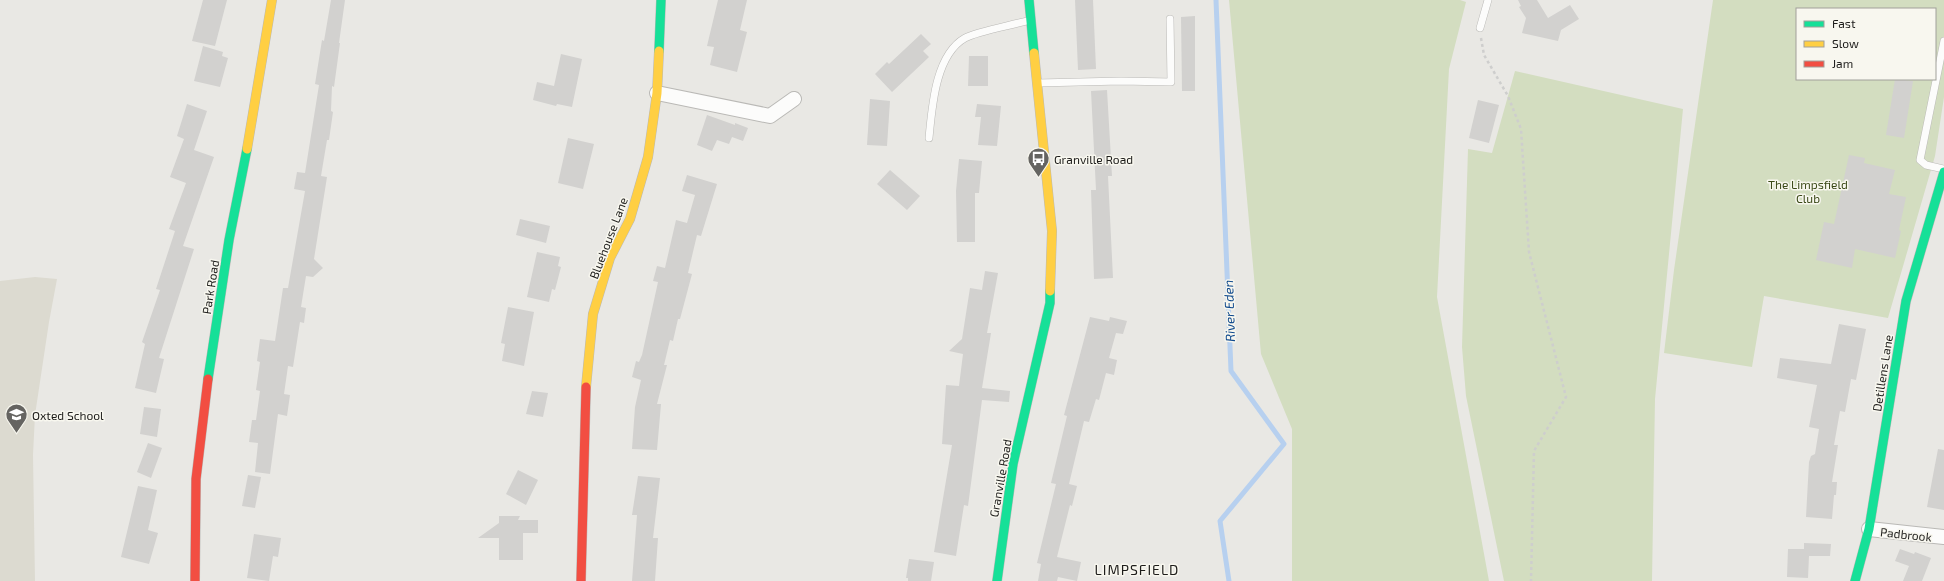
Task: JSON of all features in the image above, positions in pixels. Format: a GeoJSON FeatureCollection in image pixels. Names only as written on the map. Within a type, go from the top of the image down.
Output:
{"type":"FeatureCollection","features":[{"type":"Feature","properties":{"kind":"street","name":"Park Road"},"geometry":{"type":"LineString","coordinates":[[195,581],[196,479],[205,400],[229,240],[241,187],[272,0]]}},
{"type":"Feature","properties":{"kind":"street","name":"Bluehouse Lane"},"geometry":{"type":"LineString","coordinates":[[581,581],[586,390],[593,314],[610,258],[630,219],[648,157],[657,93],[661,0]]}},
{"type":"Feature","properties":{"kind":"street","name":"Granville Road"},"geometry":{"type":"LineString","coordinates":[[997,581],[1014,464],[1050,303],[1052,231],[1029,0]]}},
{"type":"Feature","properties":{"kind":"street"},"geometry":{"type":"LineString","coordinates":[[657,93],[770,116],[794,99]]}},
{"type":"Feature","properties":{"kind":"street","name":"Detillens Lane"},"geometry":{"type":"LineString","coordinates":[[1855,581],[1869,529],[1906,301],[1944,170]]}},
{"type":"Feature","properties":{"kind":"street","name":"Padbrook"},"geometry":{"type":"LineString","coordinates":[[1869,529],[1944,537]]}},
{"type":"Feature","properties":{"kind":"lane"},"geometry":{"type":"LineString","coordinates":[[1480,28],[1488,0]]}},
{"type":"Feature","properties":{"kind":"lane"},"geometry":{"type":"LineString","coordinates":[[1038,83],[1122,80],[1171,82],[1170,19]]}},
{"type":"Feature","properties":{"kind":"lane"},"geometry":{"type":"LineString","coordinates":[[929,138],[934,94],[945,63],[952,49],[966,38],[1031,20]]}},
{"type":"Feature","properties":{"kind":"lane"},"geometry":{"type":"LineString","coordinates":[[1944,41],[1920,160],[1926,165],[1944,170]]}},
{"type":"Feature","properties":{"kind":"path"},"geometry":{"type":"LineString","coordinates":[[1480,28],[1484,55],[1508,96],[1521,129],[1529,252],[1566,397],[1534,452],[1531,581]]}},
{"type":"Feature","properties":{"kind":"shaded area","name":"Oxted School"},"geometry":{"type":"Polygon","coordinates":[[[35,277],[57,279],[35,415],[33,455],[35,581],[0,581],[0,281],[35,277]]]}},
{"type":"Feature","properties":{"kind":"green space"},"geometry":{"type":"Polygon","coordinates":[[[1229,0],[1460,0],[1466,2],[1449,69],[1437,297],[1489,581],[1292,581],[1292,429],[1261,354],[1229,0]]]}},
{"type":"Feature","properties":{"kind":"green space","name":"The Limpsfield Club"},"geometry":{"type":"Polygon","coordinates":[[[1713,0],[1944,0],[1944,97],[1935,156],[1888,318],[1764,296],[1752,367],[1664,353],[1674,270],[1713,0]]]}},
{"type":"Feature","properties":{"kind":"green space"},"geometry":{"type":"Polygon","coordinates":[[[1515,71],[1683,109],[1655,399],[1652,581],[1504,581],[1466,396],[1462,347],[1468,149],[1492,153],[1515,71]]]}},
{"type":"Feature","properties":{"kind":"building"},"geometry":{"type":"Polygon","coordinates":[[[203,0],[227,0],[215,46],[192,41],[203,0]]]}},
{"type":"Feature","properties":{"kind":"building"},"geometry":{"type":"Polygon","coordinates":[[[331,0],[345,0],[334,87],[332,86],[331,111],[333,112],[329,140],[327,140],[321,176],[327,177],[314,259],[323,268],[313,277],[306,276],[301,307],[306,308],[304,323],[300,322],[293,367],[288,366],[284,394],[290,395],[287,416],[278,414],[270,474],[255,472],[258,443],[249,442],[252,420],[256,420],[260,391],[256,390],[260,362],[257,361],[260,339],[275,341],[283,288],[288,288],[305,191],[294,189],[297,172],[305,173],[319,85],[315,84],[322,40],[324,41],[331,0]]]}},
{"type":"Feature","properties":{"kind":"building"},"geometry":{"type":"Polygon","coordinates":[[[718,0],[747,0],[740,30],[747,32],[737,72],[710,65],[714,47],[707,46],[718,0]]]}},
{"type":"Feature","properties":{"kind":"building"},"geometry":{"type":"Polygon","coordinates":[[[1075,0],[1093,0],[1096,69],[1078,70],[1075,0]]]}},
{"type":"Feature","properties":{"kind":"building"},"geometry":{"type":"Polygon","coordinates":[[[1518,0],[1537,0],[1548,18],[1570,5],[1579,19],[1561,30],[1558,41],[1522,33],[1526,18],[1519,7],[1521,6],[1518,0]]]}},
{"type":"Feature","properties":{"kind":"building"},"geometry":{"type":"Polygon","coordinates":[[[1195,16],[1195,91],[1182,91],[1181,17],[1195,16]]]}},
{"type":"Feature","properties":{"kind":"building"},"geometry":{"type":"Polygon","coordinates":[[[921,34],[931,44],[923,51],[929,57],[892,92],[875,74],[887,62],[889,64],[921,34]]]}},
{"type":"Feature","properties":{"kind":"building"},"geometry":{"type":"Polygon","coordinates":[[[203,46],[223,52],[222,56],[228,58],[220,87],[194,81],[203,46]]]}},
{"type":"Feature","properties":{"kind":"building"},"geometry":{"type":"Polygon","coordinates":[[[561,54],[582,59],[572,107],[557,104],[556,106],[533,100],[537,82],[554,86],[561,54]]]}},
{"type":"Feature","properties":{"kind":"building"},"geometry":{"type":"Polygon","coordinates":[[[969,56],[988,56],[988,86],[968,86],[969,56]]]}},
{"type":"Feature","properties":{"kind":"building"},"geometry":{"type":"Polygon","coordinates":[[[1895,80],[1913,81],[1904,138],[1886,135],[1895,80]]]}},
{"type":"Feature","properties":{"kind":"building"},"geometry":{"type":"Polygon","coordinates":[[[1107,90],[1112,176],[1108,176],[1113,278],[1094,279],[1091,190],[1096,190],[1091,91],[1107,90]]]}},
{"type":"Feature","properties":{"kind":"building"},"geometry":{"type":"Polygon","coordinates":[[[870,99],[890,101],[887,146],[867,145],[870,99]]]}},
{"type":"Feature","properties":{"kind":"building"},"geometry":{"type":"Polygon","coordinates":[[[1478,100],[1499,105],[1489,143],[1469,138],[1478,100]]]}},
{"type":"Feature","properties":{"kind":"building"},"geometry":{"type":"Polygon","coordinates":[[[187,104],[207,111],[194,150],[214,157],[183,246],[194,249],[159,358],[164,359],[156,393],[135,388],[145,344],[142,342],[160,290],[156,289],[175,231],[169,229],[186,183],[170,177],[184,139],[177,136],[187,104]]]}},
{"type":"Feature","properties":{"kind":"building"},"geometry":{"type":"Polygon","coordinates":[[[977,104],[1001,106],[997,146],[978,145],[981,117],[975,117],[977,104]]]}},
{"type":"Feature","properties":{"kind":"building"},"geometry":{"type":"Polygon","coordinates":[[[707,115],[748,128],[743,141],[732,137],[729,144],[717,140],[712,151],[697,145],[707,115]]]}},
{"type":"Feature","properties":{"kind":"building"},"geometry":{"type":"Polygon","coordinates":[[[568,138],[594,144],[583,189],[558,183],[568,138]]]}},
{"type":"Feature","properties":{"kind":"building"},"geometry":{"type":"Polygon","coordinates":[[[1849,155],[1865,158],[1864,163],[1895,170],[1889,194],[1906,197],[1895,258],[1855,249],[1852,268],[1816,260],[1824,222],[1834,224],[1849,155]]]}},
{"type":"Feature","properties":{"kind":"building"},"geometry":{"type":"Polygon","coordinates":[[[959,159],[982,161],[979,193],[975,193],[975,242],[957,242],[956,191],[959,159]]]}},
{"type":"Feature","properties":{"kind":"building"},"geometry":{"type":"Polygon","coordinates":[[[890,170],[920,196],[907,210],[877,184],[890,170]]]}},
{"type":"Feature","properties":{"kind":"building"},"geometry":{"type":"Polygon","coordinates":[[[687,175],[717,184],[701,236],[697,235],[688,273],[692,274],[680,319],[678,319],[673,341],[670,340],[664,365],[667,365],[657,404],[661,404],[657,450],[632,449],[635,407],[641,380],[632,377],[636,361],[639,362],[642,355],[658,282],[653,281],[657,266],[665,268],[676,220],[687,223],[695,195],[682,191],[687,175]]]}},
{"type":"Feature","properties":{"kind":"building"},"geometry":{"type":"Polygon","coordinates":[[[520,219],[550,226],[546,243],[516,235],[520,219]]]}},
{"type":"Feature","properties":{"kind":"building"},"geometry":{"type":"Polygon","coordinates":[[[537,252],[560,257],[558,266],[561,267],[555,290],[552,289],[549,302],[527,297],[537,252]]]}},
{"type":"Feature","properties":{"kind":"building"},"geometry":{"type":"Polygon","coordinates":[[[985,271],[998,273],[987,333],[991,333],[982,388],[1010,391],[1009,402],[982,400],[968,506],[964,505],[956,556],[934,552],[952,445],[942,444],[946,385],[959,386],[963,354],[949,351],[962,339],[970,288],[982,290],[985,271]]]}},
{"type":"Feature","properties":{"kind":"building"},"geometry":{"type":"Polygon","coordinates":[[[508,307],[534,312],[524,366],[502,361],[505,344],[501,343],[508,307]]]}},
{"type":"Feature","properties":{"kind":"building"},"geometry":{"type":"Polygon","coordinates":[[[1090,317],[1109,321],[1110,317],[1127,321],[1123,334],[1116,333],[1109,358],[1117,360],[1114,375],[1106,373],[1099,400],[1096,399],[1089,422],[1084,421],[1069,484],[1077,486],[1072,506],[1070,505],[1057,557],[1081,562],[1077,581],[1058,577],[1057,581],[1038,581],[1041,564],[1037,563],[1056,484],[1051,483],[1067,416],[1064,415],[1090,317]]]}},
{"type":"Feature","properties":{"kind":"building"},"geometry":{"type":"Polygon","coordinates":[[[1839,324],[1866,329],[1856,380],[1851,379],[1845,412],[1840,411],[1834,445],[1838,445],[1832,482],[1837,482],[1836,495],[1834,495],[1832,519],[1806,517],[1809,462],[1811,456],[1815,454],[1819,429],[1809,427],[1817,385],[1777,378],[1780,358],[1831,364],[1839,324]]]}},
{"type":"Feature","properties":{"kind":"building"},"geometry":{"type":"Polygon","coordinates":[[[532,391],[548,393],[543,417],[526,414],[532,391]]]}},
{"type":"Feature","properties":{"kind":"building"},"geometry":{"type":"Polygon","coordinates":[[[144,407],[161,409],[157,437],[140,434],[144,407]]]}},
{"type":"Feature","properties":{"kind":"building"},"geometry":{"type":"Polygon","coordinates":[[[148,443],[162,448],[151,478],[137,472],[148,443]]]}},
{"type":"Feature","properties":{"kind":"building"},"geometry":{"type":"Polygon","coordinates":[[[1938,449],[1944,450],[1944,510],[1927,507],[1938,449]]]}},
{"type":"Feature","properties":{"kind":"building"},"geometry":{"type":"Polygon","coordinates":[[[518,470],[538,480],[526,505],[506,494],[518,470]]]}},
{"type":"Feature","properties":{"kind":"building"},"geometry":{"type":"Polygon","coordinates":[[[248,475],[261,477],[255,508],[242,506],[248,475]]]}},
{"type":"Feature","properties":{"kind":"building"},"geometry":{"type":"Polygon","coordinates":[[[638,476],[660,478],[653,538],[658,538],[655,581],[632,581],[637,515],[632,515],[638,476]]]}},
{"type":"Feature","properties":{"kind":"building"},"geometry":{"type":"Polygon","coordinates":[[[138,486],[157,490],[148,530],[158,533],[149,564],[121,557],[138,486]]]}},
{"type":"Feature","properties":{"kind":"building"},"geometry":{"type":"Polygon","coordinates":[[[499,516],[520,516],[518,520],[538,520],[538,533],[523,533],[523,560],[499,560],[499,538],[478,538],[499,523],[499,516]]]}},
{"type":"Feature","properties":{"kind":"building"},"geometry":{"type":"Polygon","coordinates":[[[254,534],[281,538],[278,557],[273,556],[269,581],[247,578],[254,534]]]}},
{"type":"Feature","properties":{"kind":"building"},"geometry":{"type":"Polygon","coordinates":[[[1804,543],[1831,544],[1830,556],[1809,556],[1808,578],[1787,577],[1788,549],[1804,549],[1804,543]]]}},
{"type":"Feature","properties":{"kind":"building"},"geometry":{"type":"Polygon","coordinates":[[[1900,549],[1914,554],[1915,552],[1931,558],[1922,581],[1903,581],[1909,566],[1895,561],[1900,549]]]}},
{"type":"Feature","properties":{"kind":"building"},"geometry":{"type":"Polygon","coordinates":[[[909,559],[934,562],[931,581],[908,581],[908,578],[906,578],[909,559]]]}},
{"type":"Feature","properties":{"kind":"waterway","name":"River Eden"},"geometry":{"type":"LineString","coordinates":[[1216,0],[1231,371],[1284,444],[1220,521],[1229,581]]}},
{"type":"Feature","properties":{"kind":"traffic: fast"},"geometry":{"type":"LineString","coordinates":[[659,51],[661,0]]}},
{"type":"Feature","properties":{"kind":"traffic: fast"},"geometry":{"type":"LineString","coordinates":[[1029,0],[1034,53]]}},
{"type":"Feature","properties":{"kind":"traffic: fast"},"geometry":{"type":"LineString","coordinates":[[208,379],[229,240],[247,149]]}},
{"type":"Feature","properties":{"kind":"traffic: fast"},"geometry":{"type":"LineString","coordinates":[[1855,581],[1869,529],[1906,301],[1944,172]]}},
{"type":"Feature","properties":{"kind":"traffic: fast"},"geometry":{"type":"LineString","coordinates":[[997,581],[1013,464],[1050,303],[1050,291]]}},
{"type":"Feature","properties":{"kind":"traffic: slow"},"geometry":{"type":"LineString","coordinates":[[247,149],[272,0]]}},
{"type":"Feature","properties":{"kind":"traffic: slow"},"geometry":{"type":"LineString","coordinates":[[586,387],[593,314],[610,258],[630,219],[648,157],[657,93],[659,51]]}},
{"type":"Feature","properties":{"kind":"traffic: slow"},"geometry":{"type":"LineString","coordinates":[[1034,53],[1052,231],[1050,291]]}},
{"type":"Feature","properties":{"kind":"traffic: jam"},"geometry":{"type":"LineString","coordinates":[[195,581],[196,479],[208,379]]}},
{"type":"Feature","properties":{"kind":"traffic: jam"},"geometry":{"type":"LineString","coordinates":[[581,581],[586,387]]}},
{"type":"Feature","properties":{"kind":"place","name":"Granville Road"},"geometry":{"type":"Point","coordinates":[1039,178]}},
{"type":"Feature","properties":{"kind":"place","name":"Oxted School"},"geometry":{"type":"Point","coordinates":[17,434]}},
{"type":"Feature","properties":{"kind":"district","name":"LIMPSFIELD"},"geometry":{"type":"Point","coordinates":[1137,569]}}]}
